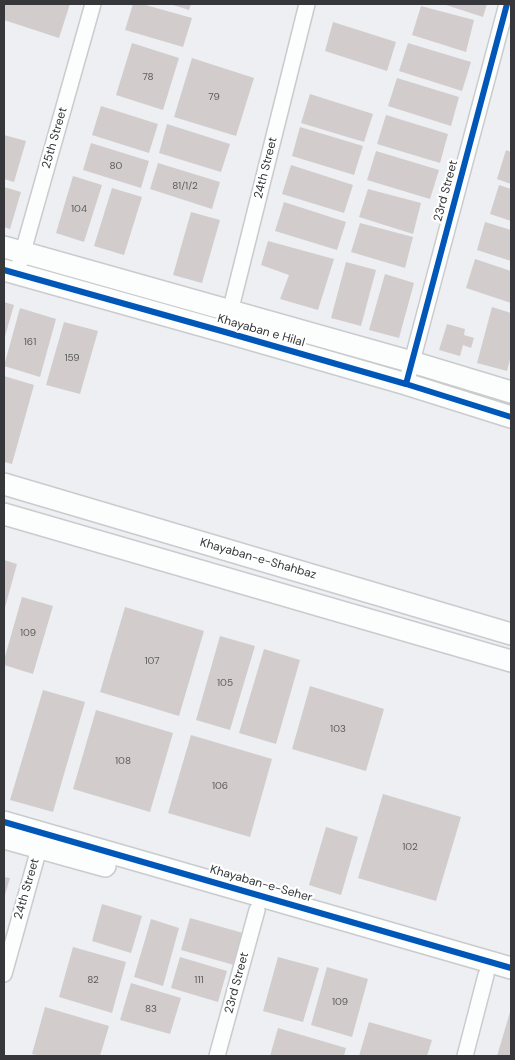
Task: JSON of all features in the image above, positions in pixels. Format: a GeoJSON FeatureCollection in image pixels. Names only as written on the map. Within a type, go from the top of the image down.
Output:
{"type":"FeatureCollection","features":[{"type":"Feature","properties":{"kind":"street","name":"25th Street"},"geometry":{"type":"LineString","coordinates":[[10,271],[13,250],[93,4]]}},
{"type":"Feature","properties":{"kind":"street","name":"24th Street"},"geometry":{"type":"LineString","coordinates":[[225,332],[307,4]]}},
{"type":"Feature","properties":{"kind":"street","name":"23rd Street"},"geometry":{"type":"LineString","coordinates":[[406,384],[507,4]]}},
{"type":"Feature","properties":{"kind":"street","name":"Khayaban e Hilal"},"geometry":{"type":"LineString","coordinates":[[13,250],[412,362],[511,392]]}},
{"type":"Feature","properties":{"kind":"street","name":"Khayaban e Hilal"},"geometry":{"type":"LineString","coordinates":[[10,271],[406,384],[511,417]]}},
{"type":"Feature","properties":{"kind":"street","name":"Khayaban-e-Shahbaz"},"geometry":{"type":"LineString","coordinates":[[4,484],[511,634]]}},
{"type":"Feature","properties":{"kind":"street"},"geometry":{"type":"LineString","coordinates":[[4,514],[511,661]]}},
{"type":"Feature","properties":{"kind":"street","name":"Khayaban-e-Seher"},"geometry":{"type":"LineString","coordinates":[[4,822],[41,841],[257,910],[511,982]]}},
{"type":"Feature","properties":{"kind":"street","name":"Khayaban-e-Seher"},"geometry":{"type":"LineString","coordinates":[[4,838],[41,841],[511,968]]}},
{"type":"Feature","properties":{"kind":"street","name":"24th Street"},"geometry":{"type":"LineString","coordinates":[[4,974],[41,841]]}},
{"type":"Feature","properties":{"kind":"street","name":"23rd Street"},"geometry":{"type":"LineString","coordinates":[[217,1056],[257,910]]}},
{"type":"Feature","properties":{"kind":"street"},"geometry":{"type":"LineString","coordinates":[[465,1056],[486,975]]}},
{"type":"Feature","properties":{"kind":"building"},"geometry":{"type":"Polygon","coordinates":[[[4,4],[70,4],[59,38],[4,20],[4,4]]]}},
{"type":"Feature","properties":{"kind":"building"},"geometry":{"type":"Polygon","coordinates":[[[133,4],[142,4],[192,18],[183,47],[125,30],[133,4]]]}},
{"type":"Feature","properties":{"kind":"building"},"geometry":{"type":"Polygon","coordinates":[[[170,4],[191,4],[189,10],[170,4]]]}},
{"type":"Feature","properties":{"kind":"building"},"geometry":{"type":"Polygon","coordinates":[[[443,4],[487,4],[483,17],[443,4]]]}},
{"type":"Feature","properties":{"kind":"building"},"geometry":{"type":"Polygon","coordinates":[[[421,6],[474,20],[466,52],[412,35],[421,6]]]}},
{"type":"Feature","properties":{"kind":"building"},"geometry":{"type":"Polygon","coordinates":[[[333,22],[396,42],[387,71],[325,51],[333,22]]]}},
{"type":"Feature","properties":{"kind":"building"},"geometry":{"type":"Polygon","coordinates":[[[132,43],[179,58],[163,110],[116,95],[132,43]]]}},
{"type":"Feature","properties":{"kind":"building"},"geometry":{"type":"Polygon","coordinates":[[[408,43],[471,62],[462,91],[399,71],[408,43]]]}},
{"type":"Feature","properties":{"kind":"building"},"geometry":{"type":"Polygon","coordinates":[[[192,58],[254,78],[236,136],[174,117],[192,58]]]}},
{"type":"Feature","properties":{"kind":"building"},"geometry":{"type":"Polygon","coordinates":[[[397,78],[459,97],[451,126],[388,106],[397,78]]]}},
{"type":"Feature","properties":{"kind":"building"},"geometry":{"type":"Polygon","coordinates":[[[310,94],[373,114],[364,142],[301,123],[310,94]]]}},
{"type":"Feature","properties":{"kind":"building"},"geometry":{"type":"Polygon","coordinates":[[[101,106],[158,124],[149,153],[92,135],[101,106]]]}},
{"type":"Feature","properties":{"kind":"building"},"geometry":{"type":"Polygon","coordinates":[[[386,115],[448,134],[440,163],[377,144],[386,115]]]}},
{"type":"Feature","properties":{"kind":"building"},"geometry":{"type":"Polygon","coordinates":[[[167,124],[230,144],[221,172],[159,153],[167,124]]]}},
{"type":"Feature","properties":{"kind":"building"},"geometry":{"type":"Polygon","coordinates":[[[300,127],[363,146],[354,175],[292,156],[300,127]]]}},
{"type":"Feature","properties":{"kind":"building"},"geometry":{"type":"Polygon","coordinates":[[[4,135],[26,141],[14,182],[4,179],[4,135]]]}},
{"type":"Feature","properties":{"kind":"building"},"geometry":{"type":"Polygon","coordinates":[[[91,143],[149,161],[141,188],[83,170],[91,143]]]}},
{"type":"Feature","properties":{"kind":"building"},"geometry":{"type":"Polygon","coordinates":[[[506,150],[511,152],[511,184],[497,179],[506,150]]]}},
{"type":"Feature","properties":{"kind":"building"},"geometry":{"type":"Polygon","coordinates":[[[376,151],[439,170],[430,199],[367,180],[376,151]]]}},
{"type":"Feature","properties":{"kind":"building"},"geometry":{"type":"Polygon","coordinates":[[[158,163],[220,182],[212,209],[150,189],[158,163]]]}},
{"type":"Feature","properties":{"kind":"building"},"geometry":{"type":"Polygon","coordinates":[[[291,165],[353,185],[344,213],[282,194],[291,165]]]}},
{"type":"Feature","properties":{"kind":"building"},"geometry":{"type":"Polygon","coordinates":[[[73,176],[102,185],[84,242],[56,233],[73,176]]]}},
{"type":"Feature","properties":{"kind":"building"},"geometry":{"type":"Polygon","coordinates":[[[499,185],[511,189],[511,221],[490,214],[499,185]]]}},
{"type":"Feature","properties":{"kind":"building"},"geometry":{"type":"Polygon","coordinates":[[[4,187],[21,192],[10,229],[4,227],[4,187]]]}},
{"type":"Feature","properties":{"kind":"building"},"geometry":{"type":"Polygon","coordinates":[[[112,188],[142,197],[124,255],[94,246],[112,188]]]}},
{"type":"Feature","properties":{"kind":"building"},"geometry":{"type":"Polygon","coordinates":[[[368,189],[421,203],[413,234],[359,217],[368,189]]]}},
{"type":"Feature","properties":{"kind":"building"},"geometry":{"type":"Polygon","coordinates":[[[284,202],[346,222],[337,250],[275,231],[284,202]]]}},
{"type":"Feature","properties":{"kind":"building"},"geometry":{"type":"Polygon","coordinates":[[[191,212],[220,220],[202,283],[173,275],[191,212]]]}},
{"type":"Feature","properties":{"kind":"building"},"geometry":{"type":"Polygon","coordinates":[[[485,222],[511,230],[511,261],[477,250],[485,222]]]}},
{"type":"Feature","properties":{"kind":"building"},"geometry":{"type":"Polygon","coordinates":[[[360,223],[413,237],[405,268],[351,252],[360,223]]]}},
{"type":"Feature","properties":{"kind":"building"},"geometry":{"type":"Polygon","coordinates":[[[268,241],[334,259],[318,310],[280,299],[289,275],[261,265],[268,241]]]}},
{"type":"Feature","properties":{"kind":"building"},"geometry":{"type":"Polygon","coordinates":[[[475,259],[511,271],[511,303],[466,288],[475,259]]]}},
{"type":"Feature","properties":{"kind":"building"},"geometry":{"type":"Polygon","coordinates":[[[346,262],[376,270],[361,326],[331,318],[346,262]]]}},
{"type":"Feature","properties":{"kind":"building"},"geometry":{"type":"Polygon","coordinates":[[[385,274],[414,283],[399,338],[369,330],[385,274]]]}},
{"type":"Feature","properties":{"kind":"building"},"geometry":{"type":"Polygon","coordinates":[[[4,302],[14,305],[4,340],[4,302]]]}},
{"type":"Feature","properties":{"kind":"building"},"geometry":{"type":"Polygon","coordinates":[[[492,307],[511,313],[511,356],[507,371],[477,363],[492,307]]]}},
{"type":"Feature","properties":{"kind":"building"},"geometry":{"type":"Polygon","coordinates":[[[20,308],[56,319],[40,377],[4,366],[20,308]]]}},
{"type":"Feature","properties":{"kind":"building"},"geometry":{"type":"Polygon","coordinates":[[[64,322],[98,331],[80,394],[46,385],[64,322]]]}},
{"type":"Feature","properties":{"kind":"building"},"geometry":{"type":"Polygon","coordinates":[[[447,324],[465,329],[464,335],[474,338],[471,348],[463,345],[460,356],[439,350],[447,324]]]}},
{"type":"Feature","properties":{"kind":"building"},"geometry":{"type":"Polygon","coordinates":[[[4,376],[34,385],[12,464],[4,462],[4,376]]]}},
{"type":"Feature","properties":{"kind":"building"},"geometry":{"type":"Polygon","coordinates":[[[4,560],[17,564],[4,611],[4,560]]]}},
{"type":"Feature","properties":{"kind":"building"},"geometry":{"type":"Polygon","coordinates":[[[22,597],[53,606],[33,674],[4,665],[22,597]]]}},
{"type":"Feature","properties":{"kind":"building"},"geometry":{"type":"Polygon","coordinates":[[[125,607],[204,631],[179,716],[100,692],[125,607]]]}},
{"type":"Feature","properties":{"kind":"building"},"geometry":{"type":"Polygon","coordinates":[[[220,636],[255,646],[230,730],[196,720],[220,636]]]}},
{"type":"Feature","properties":{"kind":"building"},"geometry":{"type":"Polygon","coordinates":[[[264,649],[300,660],[276,744],[239,733],[264,649]]]}},
{"type":"Feature","properties":{"kind":"building"},"geometry":{"type":"Polygon","coordinates":[[[310,686],[384,709],[366,771],[292,749],[310,686]]]}},
{"type":"Feature","properties":{"kind":"building"},"geometry":{"type":"Polygon","coordinates":[[[43,690],[85,702],[53,812],[10,800],[43,690]]]}},
{"type":"Feature","properties":{"kind":"building"},"geometry":{"type":"Polygon","coordinates":[[[96,710],[173,733],[150,812],[73,789],[96,710]]]}},
{"type":"Feature","properties":{"kind":"building"},"geometry":{"type":"Polygon","coordinates":[[[191,735],[272,759],[250,837],[168,813],[191,735]]]}},
{"type":"Feature","properties":{"kind":"building"},"geometry":{"type":"Polygon","coordinates":[[[383,794],[461,817],[436,901],[358,878],[383,794]]]}},
{"type":"Feature","properties":{"kind":"building"},"geometry":{"type":"Polygon","coordinates":[[[326,827],[358,837],[341,895],[309,885],[326,827]]]}},
{"type":"Feature","properties":{"kind":"building"},"geometry":{"type":"Polygon","coordinates":[[[4,877],[10,878],[4,898],[4,877]]]}},
{"type":"Feature","properties":{"kind":"building"},"geometry":{"type":"Polygon","coordinates":[[[102,904],[142,916],[131,953],[92,941],[102,904]]]}},
{"type":"Feature","properties":{"kind":"building"},"geometry":{"type":"Polygon","coordinates":[[[190,918],[243,933],[234,965],[181,950],[190,918]]]}},
{"type":"Feature","properties":{"kind":"building"},"geometry":{"type":"Polygon","coordinates":[[[151,919],[179,928],[163,986],[134,977],[151,919]]]}},
{"type":"Feature","properties":{"kind":"building"},"geometry":{"type":"Polygon","coordinates":[[[73,947],[126,962],[112,1013],[59,997],[73,947]]]}},
{"type":"Feature","properties":{"kind":"building"},"geometry":{"type":"Polygon","coordinates":[[[180,957],[227,971],[218,1002],[171,988],[180,957]]]}},
{"type":"Feature","properties":{"kind":"building"},"geometry":{"type":"Polygon","coordinates":[[[278,957],[319,968],[303,1022],[263,1011],[278,957]]]}},
{"type":"Feature","properties":{"kind":"building"},"geometry":{"type":"Polygon","coordinates":[[[327,967],[368,979],[352,1037],[311,1025],[327,967]]]}},
{"type":"Feature","properties":{"kind":"building"},"geometry":{"type":"Polygon","coordinates":[[[131,983],[181,998],[170,1034],[120,1020],[131,983]]]}},
{"type":"Feature","properties":{"kind":"building"},"geometry":{"type":"Polygon","coordinates":[[[45,1007],[109,1026],[100,1056],[41,1056],[32,1054],[45,1007]]]}},
{"type":"Feature","properties":{"kind":"building"},"geometry":{"type":"Polygon","coordinates":[[[510,1012],[511,1056],[497,1056],[510,1012]]]}},
{"type":"Feature","properties":{"kind":"building"},"geometry":{"type":"Polygon","coordinates":[[[369,1022],[432,1040],[427,1056],[359,1056],[369,1022]]]}},
{"type":"Feature","properties":{"kind":"building"},"geometry":{"type":"Polygon","coordinates":[[[278,1028],[346,1048],[344,1056],[270,1056],[278,1028]]]}},
{"type":"Feature","properties":{"kind":"cycle path"},"geometry":{"type":"LineString","coordinates":[[406,384],[507,4]]}},
{"type":"Feature","properties":{"kind":"cycle path"},"geometry":{"type":"LineString","coordinates":[[4,270],[406,384],[511,417]]}},
{"type":"Feature","properties":{"kind":"cycle path"},"geometry":{"type":"LineString","coordinates":[[4,822],[511,968]]}}]}
